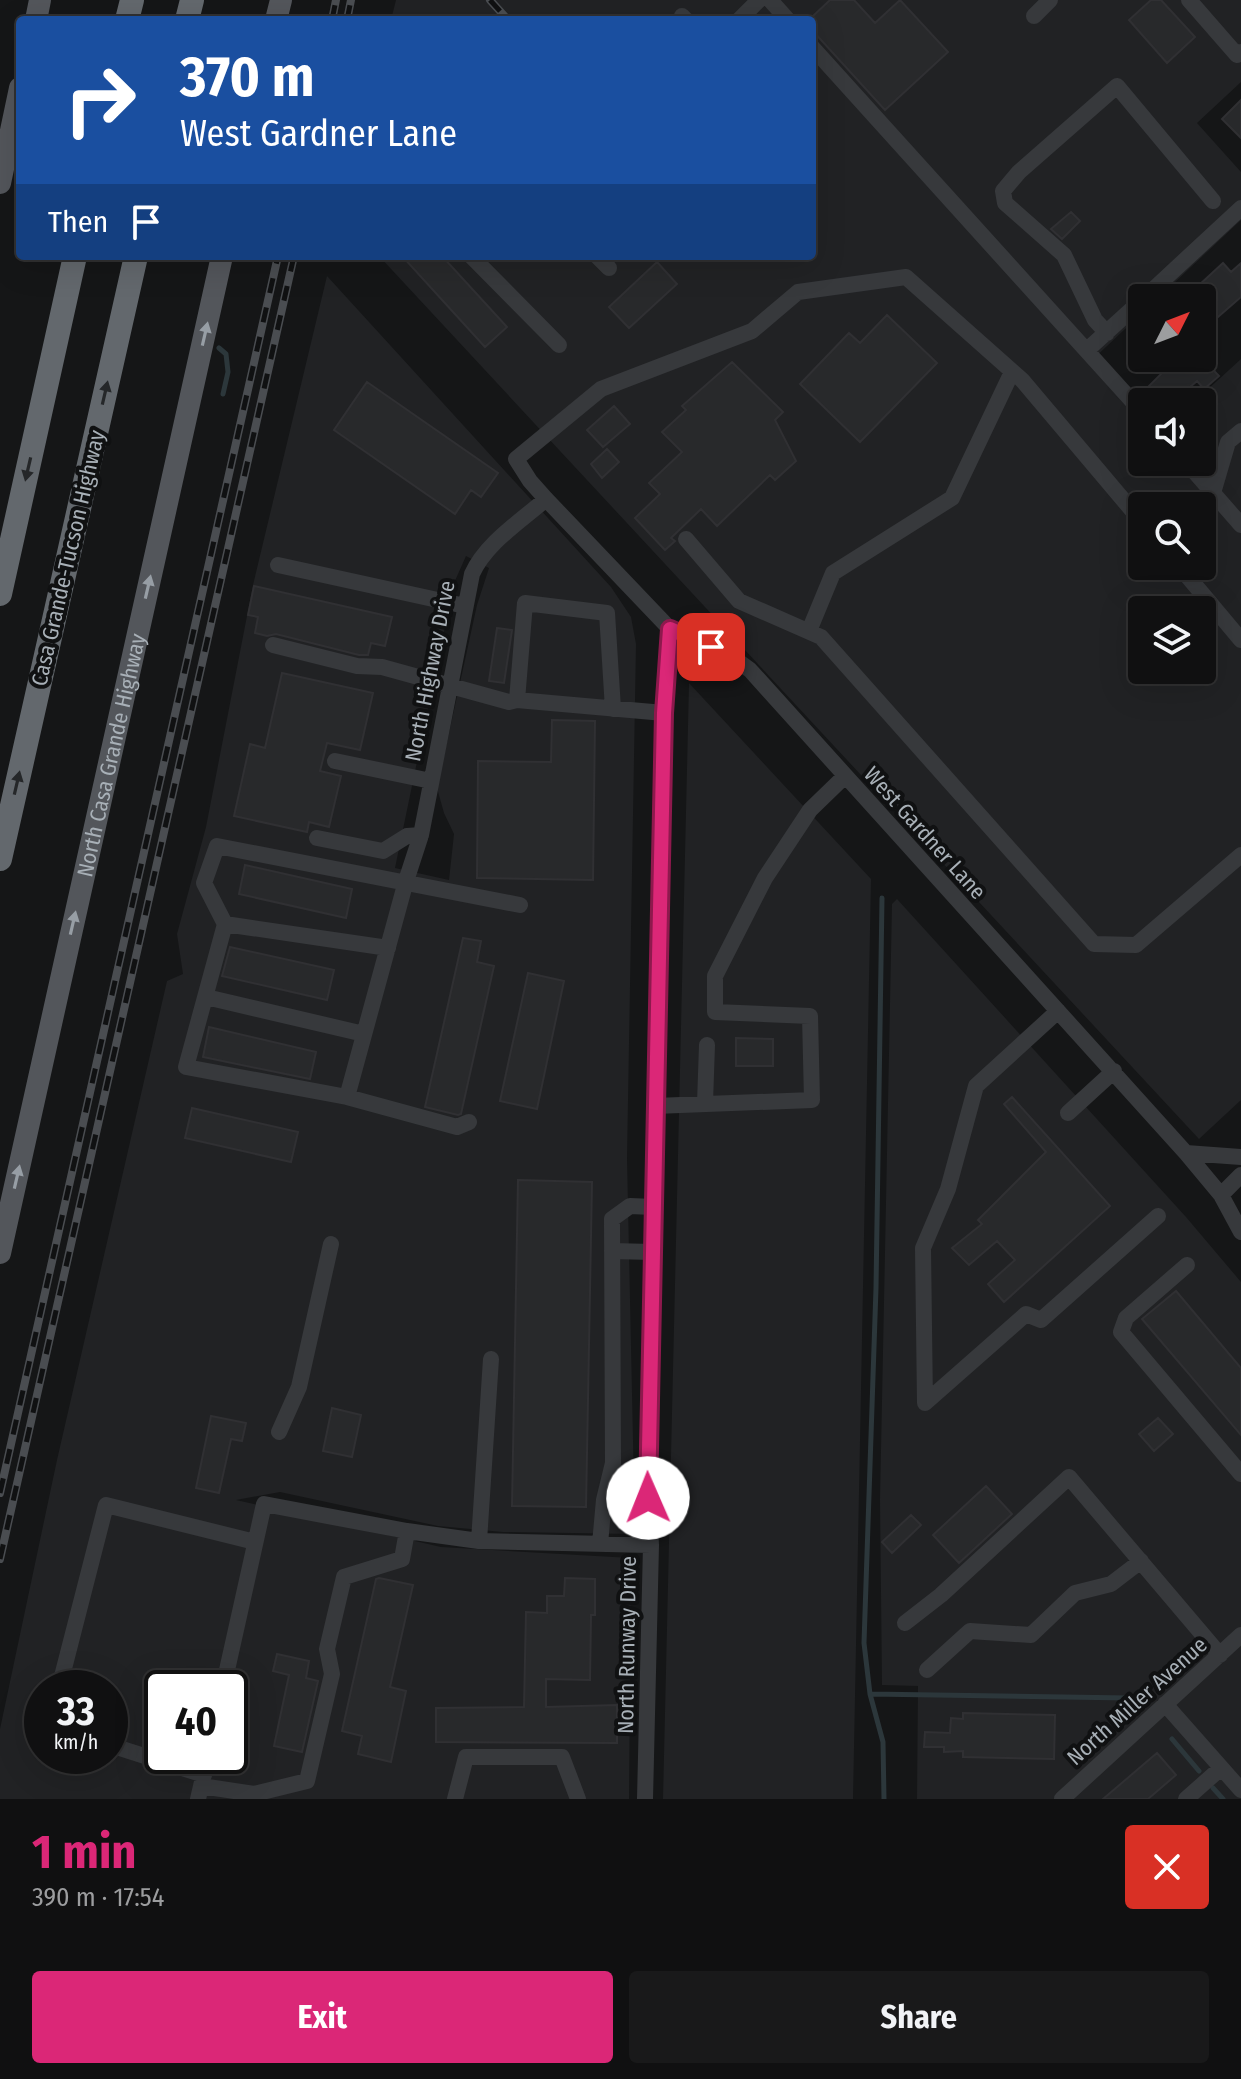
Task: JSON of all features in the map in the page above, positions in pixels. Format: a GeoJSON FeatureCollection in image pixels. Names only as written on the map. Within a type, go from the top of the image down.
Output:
{"type":"FeatureCollection","features":[{"type":"Feature","properties":{"kind":"highway"},"geometry":{"type":"LineString","coordinates":[[0,594],[74,260]]}},
{"type":"Feature","properties":{"kind":"highway","name":"Casa Grande-Tucson Highway"},"geometry":{"type":"LineString","coordinates":[[0,859],[135,260]]}},
{"type":"Feature","properties":{"kind":"main road"},"geometry":{"type":"LineString","coordinates":[[0,183],[16,107]]}},
{"type":"Feature","properties":{"kind":"main road","name":"North Casa Grande Highway"},"geometry":{"type":"LineString","coordinates":[[0,1253],[221,260]]}},
{"type":"Feature","properties":{"kind":"street"},"geometry":{"type":"LineString","coordinates":[[743,16],[759,0]]}},
{"type":"Feature","properties":{"kind":"street"},"geometry":{"type":"LineString","coordinates":[[770,0],[784,16]]}},
{"type":"Feature","properties":{"kind":"street"},"geometry":{"type":"LineString","coordinates":[[1034,16],[1050,0]]}},
{"type":"Feature","properties":{"kind":"street"},"geometry":{"type":"LineString","coordinates":[[1189,0],[1237,55],[1241,52]]}},
{"type":"Feature","properties":{"kind":"street"},"geometry":{"type":"LineString","coordinates":[[816,51],[1128,396]]}},
{"type":"Feature","properties":{"kind":"street"},"geometry":{"type":"LineString","coordinates":[[1107,333],[1095,320],[1064,255],[1005,203],[1003,191],[1019,172],[1117,86],[1213,201]]}},
{"type":"Feature","properties":{"kind":"street"},"geometry":{"type":"LineString","coordinates":[[1159,284],[1241,208]]}},
{"type":"Feature","properties":{"kind":"street"},"geometry":{"type":"LineString","coordinates":[[475,260],[559,345]]}},
{"type":"Feature","properties":{"kind":"street","name":"West Gardner Lane"},"geometry":{"type":"LineString","coordinates":[[1012,372],[906,277],[798,292],[752,331],[601,389],[516,459],[546,499],[670,629],[731,656],[750,670],[1186,1153],[1221,1195],[1241,1232]]}},
{"type":"Feature","properties":{"kind":"street"},"geometry":{"type":"LineString","coordinates":[[1087,350],[1128,313]]}},
{"type":"Feature","properties":{"kind":"street"},"geometry":{"type":"LineString","coordinates":[[809,631],[833,573],[952,498],[1012,372],[1128,506]]}},
{"type":"Feature","properties":{"kind":"street"},"geometry":{"type":"LineString","coordinates":[[1213,492],[1228,442],[1241,431]]}},
{"type":"Feature","properties":{"kind":"street"},"geometry":{"type":"LineString","coordinates":[[1198,476],[1212,492]]}},
{"type":"Feature","properties":{"kind":"street"},"geometry":{"type":"LineString","coordinates":[[1216,496],[1241,525]]}},
{"type":"Feature","properties":{"kind":"street","name":"North Highway Drive"},"geometry":{"type":"LineString","coordinates":[[347,1097],[421,835],[472,574],[478,561],[546,499]]}},
{"type":"Feature","properties":{"kind":"street"},"geometry":{"type":"LineString","coordinates":[[686,539],[739,601],[821,637],[1094,944],[1136,945],[1241,855]]}},
{"type":"Feature","properties":{"kind":"street"},"geometry":{"type":"LineString","coordinates":[[278,565],[465,606]]}},
{"type":"Feature","properties":{"kind":"street"},"geometry":{"type":"LineString","coordinates":[[1191,580],[1241,640]]}},
{"type":"Feature","properties":{"kind":"street"},"geometry":{"type":"LineString","coordinates":[[517,700],[525,603],[607,613],[618,709]]}},
{"type":"Feature","properties":{"kind":"street","name":"North Runway Drive"},"geometry":{"type":"LineString","coordinates":[[645,1799],[651,1545],[647,1474],[664,713],[670,629]]}},
{"type":"Feature","properties":{"kind":"street"},"geometry":{"type":"LineString","coordinates":[[273,645],[357,666],[382,667],[509,702],[517,700],[664,713]]}},
{"type":"Feature","properties":{"kind":"street"},"geometry":{"type":"LineString","coordinates":[[335,761],[431,781]]}},
{"type":"Feature","properties":{"kind":"street"},"geometry":{"type":"LineString","coordinates":[[655,1106],[812,1100],[810,1016],[715,1012],[715,976],[765,878],[810,810],[844,777]]}},
{"type":"Feature","properties":{"kind":"street"},"geometry":{"type":"LineString","coordinates":[[317,838],[383,851],[407,836],[421,835]]}},
{"type":"Feature","properties":{"kind":"street"},"geometry":{"type":"LineString","coordinates":[[469,1122],[457,1127],[347,1097],[186,1067],[225,924],[204,883],[217,846],[520,905]]}},
{"type":"Feature","properties":{"kind":"street"},"geometry":{"type":"LineString","coordinates":[[225,924],[388,948]]}},
{"type":"Feature","properties":{"kind":"street"},"geometry":{"type":"LineString","coordinates":[[206,997],[364,1034]]}},
{"type":"Feature","properties":{"kind":"street"},"geometry":{"type":"LineString","coordinates":[[1058,1011],[976,1086],[948,1189],[923,1248],[925,1403],[1026,1314],[1041,1320],[1158,1216]]}},
{"type":"Feature","properties":{"kind":"street"},"geometry":{"type":"LineString","coordinates":[[705,1103],[707,1045]]}},
{"type":"Feature","properties":{"kind":"street"},"geometry":{"type":"LineString","coordinates":[[1068,1113],[1114,1071]]}},
{"type":"Feature","properties":{"kind":"street"},"geometry":{"type":"LineString","coordinates":[[1186,1153],[1241,1157]]}},
{"type":"Feature","properties":{"kind":"street"},"geometry":{"type":"LineString","coordinates":[[1221,1195],[1241,1175]]}},
{"type":"Feature","properties":{"kind":"street"},"geometry":{"type":"LineString","coordinates":[[600,1544],[604,1500],[613,1463],[612,1219],[630,1206],[653,1207]]}},
{"type":"Feature","properties":{"kind":"street"},"geometry":{"type":"LineString","coordinates":[[279,1432],[299,1387],[331,1244]]}},
{"type":"Feature","properties":{"kind":"street"},"geometry":{"type":"LineString","coordinates":[[612,1251],[652,1252]]}},
{"type":"Feature","properties":{"kind":"street"},"geometry":{"type":"LineString","coordinates":[[1187,1265],[1126,1318],[1121,1332],[1241,1474]]}},
{"type":"Feature","properties":{"kind":"street"},"geometry":{"type":"LineString","coordinates":[[479,1541],[491,1359]]}},
{"type":"Feature","properties":{"kind":"street"},"geometry":{"type":"LineString","coordinates":[[611,1472],[647,1474]]}},
{"type":"Feature","properties":{"kind":"street"},"geometry":{"type":"LineString","coordinates":[[905,1623],[941,1595],[1069,1477],[1220,1655]]}},
{"type":"Feature","properties":{"kind":"street"},"geometry":{"type":"LineString","coordinates":[[227,1670],[264,1504],[479,1541],[651,1545]]}},
{"type":"Feature","properties":{"kind":"street"},"geometry":{"type":"LineString","coordinates":[[64,1670],[106,1505],[255,1542]]}},
{"type":"Feature","properties":{"kind":"street"},"geometry":{"type":"LineString","coordinates":[[128,1753],[201,1787],[229,1792],[254,1794],[307,1781],[332,1674],[327,1649],[344,1577],[402,1559],[407,1531]]}},
{"type":"Feature","properties":{"kind":"street"},"geometry":{"type":"LineString","coordinates":[[927,1670],[970,1631],[1031,1635],[1075,1593],[1111,1584],[1141,1561]]}},
{"type":"Feature","properties":{"kind":"street","name":"North Miller Avenue"},"geometry":{"type":"LineString","coordinates":[[1062,1799],[1241,1635]]}},
{"type":"Feature","properties":{"kind":"street"},"geometry":{"type":"LineString","coordinates":[[1165,1704],[1241,1790]]}},
{"type":"Feature","properties":{"kind":"street"},"geometry":{"type":"LineString","coordinates":[[455,1799],[466,1757],[562,1757],[578,1799]]}},
{"type":"Feature","properties":{"kind":"street"},"geometry":{"type":"LineString","coordinates":[[1186,1799],[1221,1768]]}},
{"type":"Feature","properties":{"kind":"shaded area"},"geometry":{"type":"Polygon","coordinates":[[[396,0],[1241,0],[1241,82],[1197,123],[1241,172],[1241,220],[1173,284],[1128,284],[1128,326],[1089,363],[1128,405],[1128,476],[1216,476],[1216,388],[1209,388],[1241,359],[1241,1100],[1199,1139],[383,260],[816,260],[816,16],[392,16],[396,0]]]}},
{"type":"Feature","properties":{"kind":"shaded area"},"geometry":{"type":"Polygon","coordinates":[[[327,276],[611,587],[631,617],[636,644],[627,1158],[635,1534],[503,1532],[438,1526],[280,1492],[236,1500],[441,1547],[631,1558],[629,1799],[0,1799],[0,1729],[57,1460],[167,981],[183,974],[177,934],[206,827],[253,585],[327,276]],[[466,556],[454,583],[395,868],[449,880],[454,834],[437,788],[477,605],[489,568],[466,556]]]}},
{"type":"Feature","properties":{"kind":"shaded area"},"geometry":{"type":"Polygon","coordinates":[[[689,683],[871,879],[853,1799],[663,1799],[689,683]]]}},
{"type":"Feature","properties":{"kind":"shaded area"},"geometry":{"type":"Polygon","coordinates":[[[897,899],[1186,1217],[1241,1282],[1241,1799],[917,1799],[918,1686],[882,1685],[880,1500],[892,904],[897,899]]]}},
{"type":"Feature","properties":{"kind":"building"},"geometry":{"type":"Polygon","coordinates":[[[830,0],[854,0],[875,23],[900,0],[948,52],[885,110],[816,34],[816,16],[813,16],[830,0]]]}},
{"type":"Feature","properties":{"kind":"building"},"geometry":{"type":"Polygon","coordinates":[[[1151,0],[1161,0],[1195,37],[1167,63],[1129,20],[1151,0]]]}},
{"type":"Feature","properties":{"kind":"building"},"geometry":{"type":"Polygon","coordinates":[[[1241,100],[1241,138],[1222,119],[1241,100]]]}},
{"type":"Feature","properties":{"kind":"building"},"geometry":{"type":"Polygon","coordinates":[[[1071,212],[1080,221],[1062,239],[1051,229],[1071,212]]]}},
{"type":"Feature","properties":{"kind":"building"},"geometry":{"type":"Polygon","coordinates":[[[406,260],[446,260],[507,327],[485,347],[406,260]]]}},
{"type":"Feature","properties":{"kind":"building"},"geometry":{"type":"Polygon","coordinates":[[[657,262],[677,284],[629,328],[609,307],[657,262]]]}},
{"type":"Feature","properties":{"kind":"building"},"geometry":{"type":"Polygon","coordinates":[[[1223,263],[1231,272],[1241,263],[1241,297],[1216,319],[1216,284],[1200,284],[1223,263]]]}},
{"type":"Feature","properties":{"kind":"building"},"geometry":{"type":"Polygon","coordinates":[[[887,315],[937,363],[860,442],[800,384],[849,333],[860,343],[887,315]]]}},
{"type":"Feature","properties":{"kind":"building"},"geometry":{"type":"Polygon","coordinates":[[[732,362],[783,412],[775,420],[796,461],[775,480],[770,475],[717,526],[701,509],[671,538],[675,541],[665,550],[635,518],[660,494],[649,483],[682,452],[662,432],[686,410],[682,406],[732,362]]]}},
{"type":"Feature","properties":{"kind":"building"},"geometry":{"type":"Polygon","coordinates":[[[1163,372],[1215,372],[1219,376],[1205,388],[1197,381],[1189,388],[1148,387],[1163,372]]]}},
{"type":"Feature","properties":{"kind":"building"},"geometry":{"type":"Polygon","coordinates":[[[367,382],[498,473],[481,497],[471,490],[455,514],[334,430],[367,382]]]}},
{"type":"Feature","properties":{"kind":"building"},"geometry":{"type":"Polygon","coordinates":[[[614,406],[630,424],[603,447],[587,430],[614,406]]]}},
{"type":"Feature","properties":{"kind":"building"},"geometry":{"type":"Polygon","coordinates":[[[607,449],[619,462],[602,478],[591,464],[607,449]]]}},
{"type":"Feature","properties":{"kind":"building"},"geometry":{"type":"Polygon","coordinates":[[[254,586],[392,617],[385,646],[371,643],[368,655],[359,655],[276,634],[267,636],[255,633],[258,617],[248,615],[254,586]]]}},
{"type":"Feature","properties":{"kind":"building"},"geometry":{"type":"Polygon","coordinates":[[[497,628],[512,630],[504,683],[489,681],[497,628]]]}},
{"type":"Feature","properties":{"kind":"building"},"geometry":{"type":"Polygon","coordinates":[[[282,673],[373,693],[360,750],[327,743],[320,771],[341,776],[329,827],[309,822],[307,832],[234,816],[250,744],[265,748],[282,673]]]}},
{"type":"Feature","properties":{"kind":"building"},"geometry":{"type":"Polygon","coordinates":[[[552,720],[595,721],[593,880],[477,878],[478,761],[551,762],[552,720]]]}},
{"type":"Feature","properties":{"kind":"building"},"geometry":{"type":"Polygon","coordinates":[[[245,865],[352,889],[346,918],[239,894],[245,865]]]}},
{"type":"Feature","properties":{"kind":"building"},"geometry":{"type":"Polygon","coordinates":[[[463,938],[481,941],[477,962],[494,966],[461,1114],[458,1115],[425,1107],[463,938]]]}},
{"type":"Feature","properties":{"kind":"building"},"geometry":{"type":"Polygon","coordinates":[[[230,947],[334,970],[327,1000],[222,976],[230,947]]]}},
{"type":"Feature","properties":{"kind":"building"},"geometry":{"type":"Polygon","coordinates":[[[528,973],[564,981],[537,1109],[500,1101],[528,973]]]}},
{"type":"Feature","properties":{"kind":"building"},"geometry":{"type":"Polygon","coordinates":[[[209,1027],[316,1052],[310,1079],[203,1057],[209,1027]]]}},
{"type":"Feature","properties":{"kind":"building"},"geometry":{"type":"Polygon","coordinates":[[[736,1038],[773,1039],[773,1066],[736,1066],[736,1038]]]}},
{"type":"Feature","properties":{"kind":"building"},"geometry":{"type":"Polygon","coordinates":[[[1012,1097],[1110,1206],[1004,1302],[988,1284],[1015,1260],[997,1241],[969,1265],[952,1248],[982,1224],[978,1220],[1046,1152],[1004,1104],[1012,1097]]]}},
{"type":"Feature","properties":{"kind":"building"},"geometry":{"type":"Polygon","coordinates":[[[192,1108],[298,1132],[291,1162],[185,1138],[192,1108]]]}},
{"type":"Feature","properties":{"kind":"building"},"geometry":{"type":"Polygon","coordinates":[[[518,1180],[592,1182],[586,1507],[512,1506],[518,1180]]]}},
{"type":"Feature","properties":{"kind":"building"},"geometry":{"type":"Polygon","coordinates":[[[1176,1291],[1241,1368],[1241,1435],[1142,1319],[1176,1291]]]}},
{"type":"Feature","properties":{"kind":"building"},"geometry":{"type":"Polygon","coordinates":[[[332,1408],[361,1415],[352,1457],[323,1451],[332,1408]]]}},
{"type":"Feature","properties":{"kind":"building"},"geometry":{"type":"Polygon","coordinates":[[[211,1416],[246,1423],[242,1441],[231,1439],[219,1493],[196,1488],[211,1416]]]}},
{"type":"Feature","properties":{"kind":"building"},"geometry":{"type":"Polygon","coordinates":[[[1158,1418],[1173,1434],[1154,1451],[1139,1434],[1158,1418]]]}},
{"type":"Feature","properties":{"kind":"building"},"geometry":{"type":"Polygon","coordinates":[[[986,1486],[1012,1514],[959,1563],[933,1535],[986,1486]]]}},
{"type":"Feature","properties":{"kind":"building"},"geometry":{"type":"Polygon","coordinates":[[[911,1515],[921,1525],[892,1553],[882,1542],[911,1515]]]}},
{"type":"Feature","properties":{"kind":"building"},"geometry":{"type":"Polygon","coordinates":[[[565,1578],[595,1579],[590,1680],[546,1679],[546,1707],[617,1705],[617,1743],[436,1742],[436,1708],[524,1707],[526,1612],[547,1613],[547,1596],[564,1596],[565,1578]]]}},
{"type":"Feature","properties":{"kind":"building"},"geometry":{"type":"Polygon","coordinates":[[[376,1579],[413,1585],[390,1687],[406,1691],[391,1762],[358,1754],[362,1736],[342,1731],[376,1579]]]}},
{"type":"Feature","properties":{"kind":"building"},"geometry":{"type":"Polygon","coordinates":[[[277,1654],[309,1661],[306,1678],[318,1681],[302,1752],[274,1746],[289,1675],[273,1671],[277,1654]]]}},
{"type":"Feature","properties":{"kind":"building"},"geometry":{"type":"Polygon","coordinates":[[[963,1713],[1055,1715],[1054,1759],[963,1757],[963,1751],[944,1752],[944,1747],[924,1747],[925,1732],[950,1733],[951,1718],[963,1719],[963,1713]]]}},
{"type":"Feature","properties":{"kind":"building"},"geometry":{"type":"Polygon","coordinates":[[[1157,1753],[1176,1775],[1148,1799],[1103,1799],[1157,1753]]]}},
{"type":"Feature","properties":{"kind":"waterway"},"geometry":{"type":"LineString","coordinates":[[219,348],[226,354],[228,372],[223,394]]}},
{"type":"Feature","properties":{"kind":"waterway"},"geometry":{"type":"LineString","coordinates":[[882,898],[876,1288],[864,1643],[870,1694],[883,1742],[884,1799]]}},
{"type":"Feature","properties":{"kind":"waterway"},"geometry":{"type":"LineString","coordinates":[[870,1694],[1129,1698]]}},
{"type":"Feature","properties":{"kind":"waterway"},"geometry":{"type":"LineString","coordinates":[[1172,1739],[1199,1771]]}},
{"type":"Feature","properties":{"kind":"waterway"},"geometry":{"type":"LineString","coordinates":[[1213,1788],[1223,1799]]}},
{"type":"Feature","properties":{"kind":"railway"},"geometry":{"type":"LineString","coordinates":[[333,16],[336,0]]}},
{"type":"Feature","properties":{"kind":"railway"},"geometry":{"type":"LineString","coordinates":[[348,16],[351,0]]}},
{"type":"Feature","properties":{"kind":"railway"},"geometry":{"type":"LineString","coordinates":[[490,0],[504,16]]}},
{"type":"Feature","properties":{"kind":"railway"},"geometry":{"type":"LineString","coordinates":[[0,1493],[277,260]]}},
{"type":"Feature","properties":{"kind":"railway"},"geometry":{"type":"LineString","coordinates":[[0,1559],[293,260]]}},
{"type":"Feature","properties":{"kind":"route"},"geometry":{"type":"LineString","coordinates":[[648,1498],[664,713],[670,629],[711,647]]}}]}
